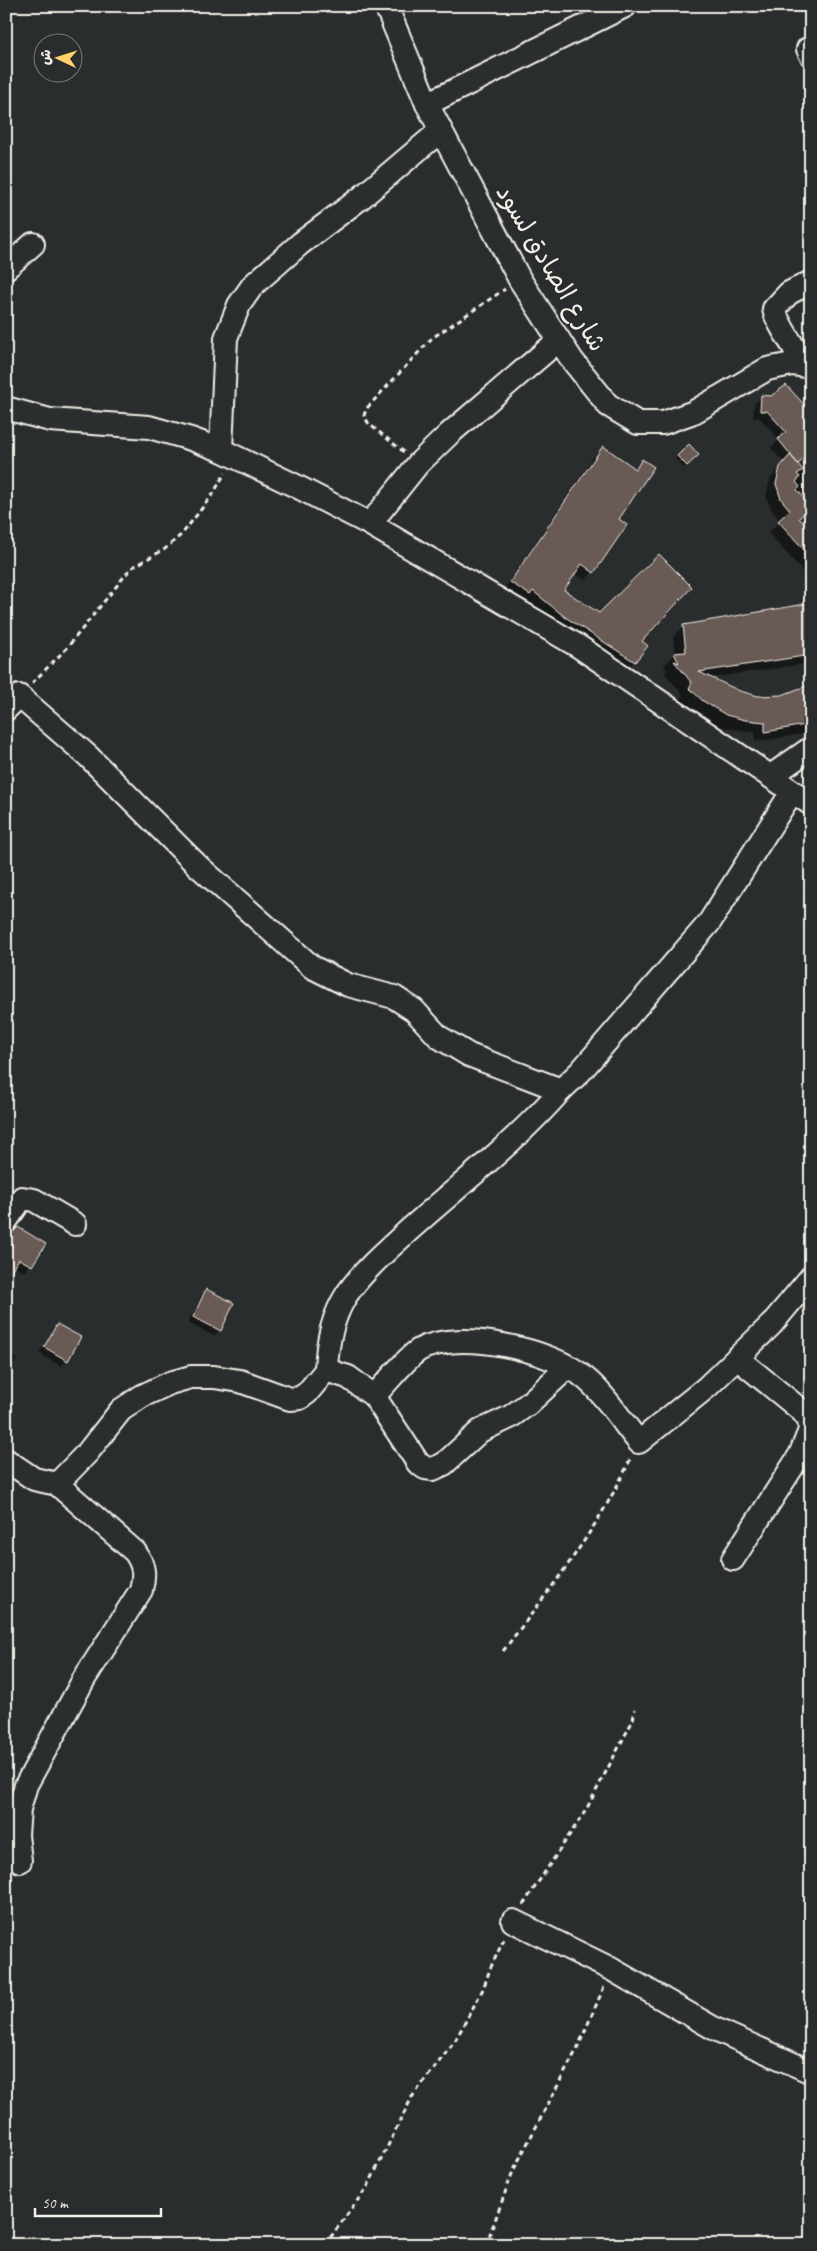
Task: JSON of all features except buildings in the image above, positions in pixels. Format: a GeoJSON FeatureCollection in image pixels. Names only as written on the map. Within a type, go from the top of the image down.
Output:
{"type":"FeatureCollection","features":[{"type":"Feature","properties":{"kind":"street","name":"شارع الصادق لسود"},"geometry":{"type":"LineString","coordinates":[[386,6],[440,131],[520,280],[559,340],[608,405],[620,414],[644,424],[663,423],[694,412],[768,369],[807,366]]}},
{"type":"Feature","properties":{"kind":"street"},"geometry":{"type":"LineString","coordinates":[[427,104],[625,6]]}},
{"type":"Feature","properties":{"kind":"street"},"geometry":{"type":"LineString","coordinates":[[227,453],[226,338],[239,305],[253,285],[300,243],[362,198],[440,131]]}},
{"type":"Feature","properties":{"kind":"street"},"geometry":{"type":"LineString","coordinates":[[6,268],[33,244]]}},
{"type":"Feature","properties":{"kind":"street"},"geometry":{"type":"LineString","coordinates":[[807,366],[776,317],[774,309],[789,293],[811,282]]}},
{"type":"Feature","properties":{"kind":"street"},"geometry":{"type":"LineString","coordinates":[[370,524],[418,464],[500,388],[559,340]]}},
{"type":"Feature","properties":{"kind":"street"},"geometry":{"type":"LineString","coordinates":[[6,408],[50,420],[149,427],[191,438],[227,453],[370,524],[578,646],[811,804]]}},
{"type":"Feature","properties":{"kind":"street"},"geometry":{"type":"LineString","coordinates":[[13,702],[88,756],[210,878],[312,967],[348,985],[394,997],[414,1010],[439,1036],[469,1054],[561,1090]]}},
{"type":"Feature","properties":{"kind":"street"},"geometry":{"type":"LineString","coordinates":[[771,776],[811,748]]}},
{"type":"Feature","properties":{"kind":"street"},"geometry":{"type":"LineString","coordinates":[[57,1484],[88,1452],[121,1410],[142,1396],[170,1384],[191,1378],[214,1377],[240,1381],[290,1399],[300,1398],[307,1393],[326,1370],[330,1334],[336,1317],[353,1288],[400,1239],[535,1118],[580,1072],[709,922],[792,792]]}},
{"type":"Feature","properties":{"kind":"street"},"geometry":{"type":"LineString","coordinates":[[6,1221],[22,1198],[34,1200],[75,1224]]}},
{"type":"Feature","properties":{"kind":"street"},"geometry":{"type":"LineString","coordinates":[[374,1396],[418,1350],[445,1342],[464,1341],[499,1346],[545,1356],[568,1366],[585,1377],[639,1442],[707,1387],[807,1290]]}},
{"type":"Feature","properties":{"kind":"street"},"geometry":{"type":"LineString","coordinates":[[733,1559],[800,1455],[810,1430],[810,1420],[802,1410],[737,1358]]}},
{"type":"Feature","properties":{"kind":"street"},"geometry":{"type":"LineString","coordinates":[[326,1370],[348,1377],[374,1396],[418,1463],[425,1468],[433,1469],[444,1464],[480,1431],[510,1417],[528,1404],[568,1366]]}},
{"type":"Feature","properties":{"kind":"street"},"geometry":{"type":"LineString","coordinates":[[10,1465],[34,1479],[57,1484],[135,1552],[142,1562],[144,1575],[141,1590],[84,1679],[26,1785],[19,1808],[17,1835],[20,1861]]}},
{"type":"Feature","properties":{"kind":"street"},"geometry":{"type":"LineString","coordinates":[[513,1921],[611,1970],[715,2029],[774,2058],[811,2072]]}},
{"type":"Feature","properties":{"kind":"path"},"geometry":{"type":"LineString","coordinates":[[418,464],[369,424],[364,416],[366,409],[432,338],[520,280]]}},
{"type":"Feature","properties":{"kind":"path"},"geometry":{"type":"LineString","coordinates":[[13,702],[66,649],[131,568],[165,549],[182,534],[213,494],[227,453]]}},
{"type":"Feature","properties":{"kind":"path"},"geometry":{"type":"LineString","coordinates":[[503,1651],[566,1568],[615,1492],[639,1442]]}},
{"type":"Feature","properties":{"kind":"path"},"geometry":{"type":"LineString","coordinates":[[325,2245],[368,2186],[412,2097],[455,2042],[483,1989],[490,1969],[513,1921],[586,1810],[633,1720],[635,1709]]}},
{"type":"Feature","properties":{"kind":"path"},"geometry":{"type":"LineString","coordinates":[[486,2245],[513,2171],[578,2046],[611,1970]]}}]}
